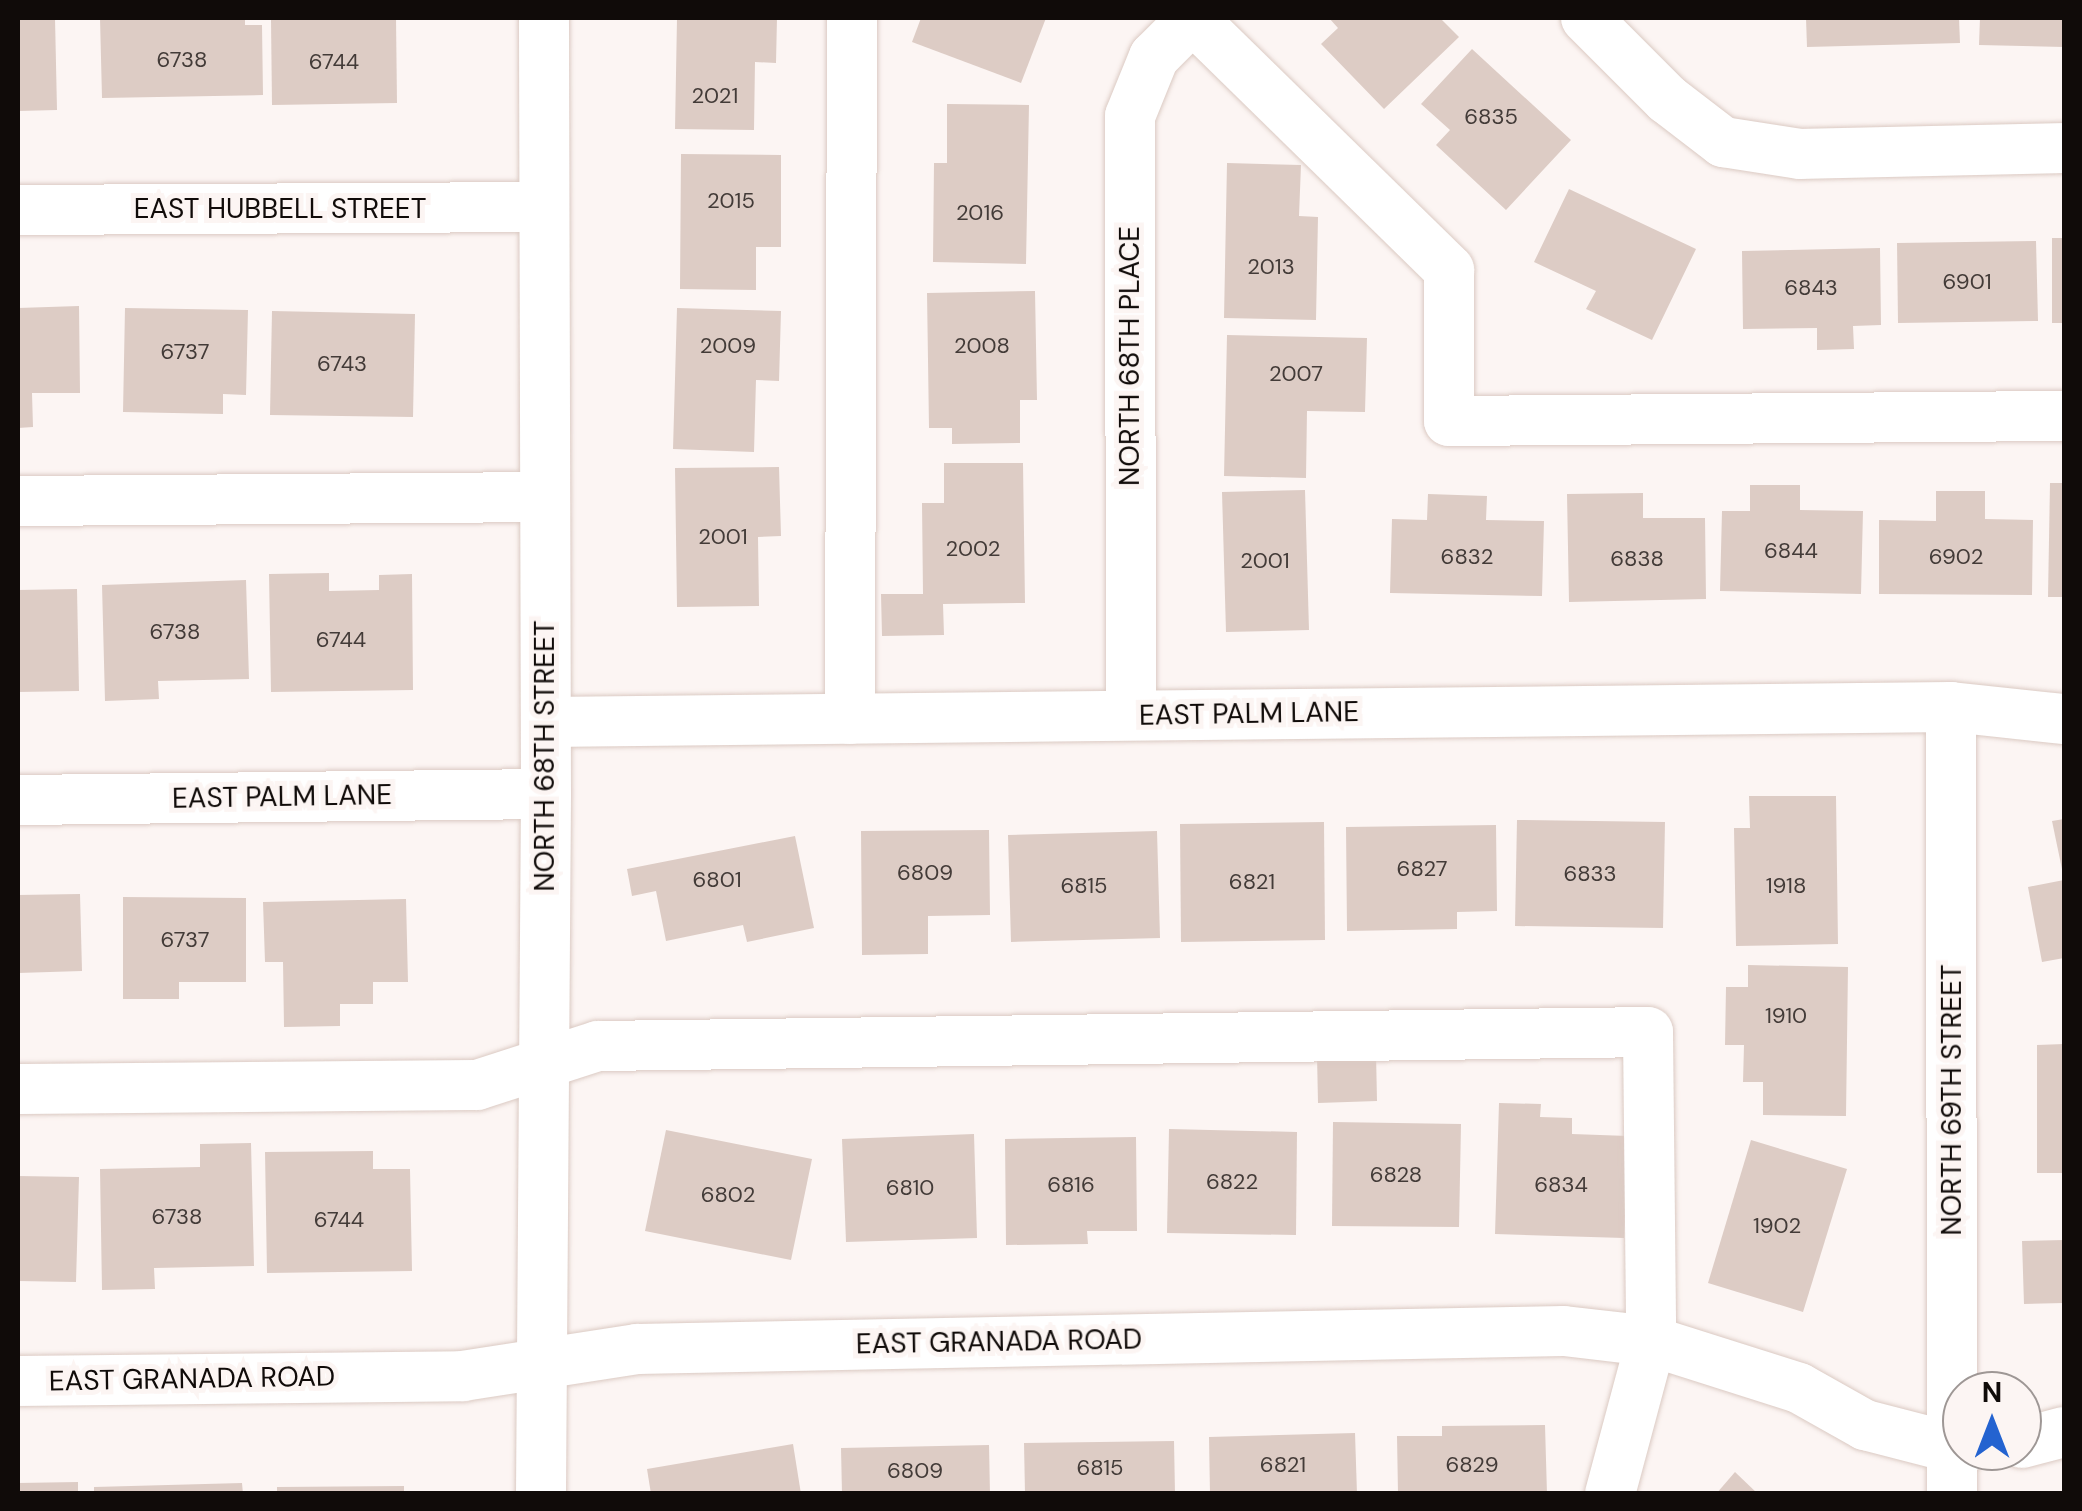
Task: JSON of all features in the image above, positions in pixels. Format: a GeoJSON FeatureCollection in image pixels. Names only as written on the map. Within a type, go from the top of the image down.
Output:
{"type":"FeatureCollection","features":[{"type":"Feature","properties":{"kind":"street","name":"NORTH 68TH STREET"},"geometry":{"type":"LineString","coordinates":[[541,1494],[541,1065],[546,794],[544,18]]}},
{"type":"Feature","properties":{"kind":"street"},"geometry":{"type":"LineString","coordinates":[[850,718],[852,18]]}},
{"type":"Feature","properties":{"kind":"street"},"geometry":{"type":"LineString","coordinates":[[1192,18],[1449,270],[1449,421],[2064,416]]}},
{"type":"Feature","properties":{"kind":"street","name":"NORTH 68TH PLACE"},"geometry":{"type":"LineString","coordinates":[[1131,716],[1130,116],[1154,56],[1192,18]]}},
{"type":"Feature","properties":{"kind":"street"},"geometry":{"type":"LineString","coordinates":[[1586,18],[1667,99],[1722,142],[1800,154],[2064,148]]}},
{"type":"Feature","properties":{"kind":"street","name":"EAST HUBBELL STREET"},"geometry":{"type":"LineString","coordinates":[[18,210],[543,206]]}},
{"type":"Feature","properties":{"kind":"street"},"geometry":{"type":"LineString","coordinates":[[18,500],[545,497]]}},
{"type":"Feature","properties":{"kind":"street","name":"EAST PALM LANE"},"geometry":{"type":"LineString","coordinates":[[1951,707],[2064,686]]}},
{"type":"Feature","properties":{"kind":"street","name":"EAST PALM LANE"},"geometry":{"type":"LineString","coordinates":[[546,722],[1951,707],[2064,719]]}},
{"type":"Feature","properties":{"kind":"street","name":"NORTH 69TH STREET"},"geometry":{"type":"LineString","coordinates":[[1951,707],[1955,1371]]}},
{"type":"Feature","properties":{"kind":"street","name":"EAST PALM LANE"},"geometry":{"type":"LineString","coordinates":[[18,800],[546,794]]}},
{"type":"Feature","properties":{"kind":"street"},"geometry":{"type":"LineString","coordinates":[[18,1089],[477,1084],[598,1046],[1648,1032],[1651,1340],[1610,1494]]}},
{"type":"Feature","properties":{"kind":"street","name":"EAST GRANADA ROAD"},"geometry":{"type":"LineString","coordinates":[[18,1381],[464,1376],[657,1349],[1564,1331],[1651,1340],[1799,1388],[1865,1425],[1942,1459]]}},
{"type":"Feature","properties":{"kind":"building"},"geometry":{"type":"Polygon","coordinates":[[[18,18],[55,18],[57,110],[18,111],[18,18]]]}},
{"type":"Feature","properties":{"kind":"building"},"geometry":{"type":"Polygon","coordinates":[[[100,18],[245,18],[245,25],[262,25],[263,95],[102,98],[100,18]]]}},
{"type":"Feature","properties":{"kind":"building"},"geometry":{"type":"Polygon","coordinates":[[[396,18],[397,103],[272,105],[271,20],[396,18]]]}},
{"type":"Feature","properties":{"kind":"building"},"geometry":{"type":"Polygon","coordinates":[[[677,18],[777,18],[776,63],[755,62],[754,130],[675,129],[677,18]]]}},
{"type":"Feature","properties":{"kind":"building"},"geometry":{"type":"Polygon","coordinates":[[[921,18],[1046,18],[1021,83],[912,42],[921,18]]]}},
{"type":"Feature","properties":{"kind":"building"},"geometry":{"type":"Polygon","coordinates":[[[1329,18],[1440,18],[1459,37],[1384,109],[1321,44],[1338,28],[1329,18]]]}},
{"type":"Feature","properties":{"kind":"building"},"geometry":{"type":"Polygon","coordinates":[[[1806,18],[1959,18],[1960,43],[1807,47],[1806,18]]]}},
{"type":"Feature","properties":{"kind":"building"},"geometry":{"type":"Polygon","coordinates":[[[1980,18],[2064,18],[2064,47],[1979,45],[1980,18]]]}},
{"type":"Feature","properties":{"kind":"building"},"geometry":{"type":"Polygon","coordinates":[[[1472,49],[1571,140],[1506,210],[1436,145],[1450,130],[1421,104],[1472,49]]]}},
{"type":"Feature","properties":{"kind":"building"},"geometry":{"type":"Polygon","coordinates":[[[947,104],[1029,105],[1026,264],[933,262],[934,163],[947,163],[947,104]]]}},
{"type":"Feature","properties":{"kind":"building"},"geometry":{"type":"Polygon","coordinates":[[[681,154],[781,155],[781,247],[756,247],[756,290],[680,289],[681,154]]]}},
{"type":"Feature","properties":{"kind":"building"},"geometry":{"type":"Polygon","coordinates":[[[1227,163],[1301,165],[1299,216],[1318,217],[1316,320],[1224,318],[1227,163]]]}},
{"type":"Feature","properties":{"kind":"building"},"geometry":{"type":"Polygon","coordinates":[[[1569,189],[1696,249],[1652,340],[1586,309],[1596,291],[1534,262],[1569,189]]]}},
{"type":"Feature","properties":{"kind":"building"},"geometry":{"type":"Polygon","coordinates":[[[2052,238],[2064,238],[2064,323],[2052,323],[2052,238]]]}},
{"type":"Feature","properties":{"kind":"building"},"geometry":{"type":"Polygon","coordinates":[[[2036,241],[2038,321],[1898,323],[1897,243],[2036,241]]]}},
{"type":"Feature","properties":{"kind":"building"},"geometry":{"type":"Polygon","coordinates":[[[1880,248],[1881,325],[1853,326],[1854,349],[1817,350],[1817,328],[1743,329],[1742,251],[1880,248]]]}},
{"type":"Feature","properties":{"kind":"building"},"geometry":{"type":"Polygon","coordinates":[[[1035,291],[1037,400],[1020,400],[1020,443],[952,444],[952,428],[929,428],[927,293],[1035,291]]]}},
{"type":"Feature","properties":{"kind":"building"},"geometry":{"type":"Polygon","coordinates":[[[79,306],[80,393],[32,393],[33,427],[18,428],[18,308],[79,306]]]}},
{"type":"Feature","properties":{"kind":"building"},"geometry":{"type":"Polygon","coordinates":[[[125,308],[248,310],[246,395],[223,394],[223,414],[123,412],[125,308]]]}},
{"type":"Feature","properties":{"kind":"building"},"geometry":{"type":"Polygon","coordinates":[[[677,308],[781,311],[779,381],[756,380],[754,452],[673,449],[677,308]]]}},
{"type":"Feature","properties":{"kind":"building"},"geometry":{"type":"Polygon","coordinates":[[[272,311],[415,314],[413,417],[270,415],[272,311]]]}},
{"type":"Feature","properties":{"kind":"building"},"geometry":{"type":"Polygon","coordinates":[[[1227,335],[1367,338],[1365,412],[1307,411],[1306,478],[1224,476],[1227,335]]]}},
{"type":"Feature","properties":{"kind":"building"},"geometry":{"type":"Polygon","coordinates":[[[944,463],[1023,463],[1025,603],[943,604],[944,635],[882,636],[881,594],[923,594],[922,503],[944,503],[944,463]]]}},
{"type":"Feature","properties":{"kind":"building"},"geometry":{"type":"Polygon","coordinates":[[[779,467],[781,536],[758,537],[759,606],[677,607],[675,468],[779,467]]]}},
{"type":"Feature","properties":{"kind":"building"},"geometry":{"type":"Polygon","coordinates":[[[2050,483],[2064,483],[2064,597],[2048,597],[2050,483]]]}},
{"type":"Feature","properties":{"kind":"building"},"geometry":{"type":"Polygon","coordinates":[[[1750,485],[1800,485],[1800,510],[1863,511],[1861,594],[1720,591],[1722,511],[1750,511],[1750,485]]]}},
{"type":"Feature","properties":{"kind":"building"},"geometry":{"type":"Polygon","coordinates":[[[1305,490],[1309,630],[1226,632],[1222,492],[1305,490]]]}},
{"type":"Feature","properties":{"kind":"building"},"geometry":{"type":"Polygon","coordinates":[[[1936,491],[1985,491],[1985,519],[2033,520],[2032,595],[1879,594],[1879,520],[1936,521],[1936,491]]]}},
{"type":"Feature","properties":{"kind":"building"},"geometry":{"type":"Polygon","coordinates":[[[1643,493],[1643,518],[1705,518],[1706,599],[1569,602],[1567,494],[1643,493]]]}},
{"type":"Feature","properties":{"kind":"building"},"geometry":{"type":"Polygon","coordinates":[[[1428,494],[1487,496],[1486,520],[1544,521],[1542,596],[1390,593],[1392,519],[1427,520],[1428,494]]]}},
{"type":"Feature","properties":{"kind":"building"},"geometry":{"type":"Polygon","coordinates":[[[329,573],[329,591],[379,590],[379,575],[412,574],[413,690],[271,692],[269,574],[329,573]]]}},
{"type":"Feature","properties":{"kind":"building"},"geometry":{"type":"Polygon","coordinates":[[[246,580],[249,679],[158,681],[159,699],[105,701],[102,585],[246,580]]]}},
{"type":"Feature","properties":{"kind":"building"},"geometry":{"type":"Polygon","coordinates":[[[77,589],[79,691],[18,692],[18,590],[77,589]]]}},
{"type":"Feature","properties":{"kind":"building"},"geometry":{"type":"Polygon","coordinates":[[[1749,796],[1836,796],[1838,944],[1736,946],[1734,828],[1750,828],[1749,796]]]}},
{"type":"Feature","properties":{"kind":"building"},"geometry":{"type":"Polygon","coordinates":[[[2064,819],[2064,873],[2063,874],[2052,821],[2064,819]]]}},
{"type":"Feature","properties":{"kind":"building"},"geometry":{"type":"Polygon","coordinates":[[[1517,820],[1665,822],[1663,928],[1515,926],[1517,820]]]}},
{"type":"Feature","properties":{"kind":"building"},"geometry":{"type":"Polygon","coordinates":[[[1324,822],[1325,940],[1181,942],[1180,824],[1324,822]]]}},
{"type":"Feature","properties":{"kind":"building"},"geometry":{"type":"Polygon","coordinates":[[[1496,825],[1497,911],[1457,912],[1457,929],[1347,931],[1346,827],[1496,825]]]}},
{"type":"Feature","properties":{"kind":"building"},"geometry":{"type":"Polygon","coordinates":[[[989,830],[990,915],[928,916],[928,954],[862,955],[861,831],[989,830]]]}},
{"type":"Feature","properties":{"kind":"building"},"geometry":{"type":"Polygon","coordinates":[[[1157,831],[1160,938],[1011,942],[1008,835],[1157,831]]]}},
{"type":"Feature","properties":{"kind":"building"},"geometry":{"type":"Polygon","coordinates":[[[795,836],[814,928],[747,942],[743,925],[666,941],[656,891],[632,896],[627,869],[795,836]]]}},
{"type":"Feature","properties":{"kind":"building"},"geometry":{"type":"Polygon","coordinates":[[[2064,880],[2064,958],[2042,962],[2028,887],[2064,880]]]}},
{"type":"Feature","properties":{"kind":"building"},"geometry":{"type":"Polygon","coordinates":[[[80,894],[82,971],[18,973],[18,895],[80,894]]]}},
{"type":"Feature","properties":{"kind":"building"},"geometry":{"type":"Polygon","coordinates":[[[123,897],[246,898],[246,982],[179,982],[179,999],[123,999],[123,897]]]}},
{"type":"Feature","properties":{"kind":"building"},"geometry":{"type":"Polygon","coordinates":[[[406,899],[408,982],[373,982],[373,1004],[340,1004],[340,1026],[284,1027],[283,962],[265,962],[263,902],[406,899]]]}},
{"type":"Feature","properties":{"kind":"building"},"geometry":{"type":"Polygon","coordinates":[[[1748,965],[1848,967],[1846,1116],[1763,1115],[1763,1082],[1743,1082],[1744,1045],[1725,1045],[1726,987],[1748,987],[1748,965]]]}},
{"type":"Feature","properties":{"kind":"building"},"geometry":{"type":"Polygon","coordinates":[[[2064,1044],[2064,1173],[2037,1173],[2037,1045],[2064,1044]]]}},
{"type":"Feature","properties":{"kind":"building"},"geometry":{"type":"Polygon","coordinates":[[[1376,1053],[1377,1101],[1318,1103],[1317,1055],[1376,1053]]]}},
{"type":"Feature","properties":{"kind":"building"},"geometry":{"type":"Polygon","coordinates":[[[1499,1103],[1541,1104],[1540,1117],[1572,1118],[1572,1134],[1628,1136],[1624,1238],[1495,1234],[1499,1103]]]}},
{"type":"Feature","properties":{"kind":"building"},"geometry":{"type":"Polygon","coordinates":[[[1333,1122],[1461,1124],[1459,1227],[1332,1226],[1333,1122]]]}},
{"type":"Feature","properties":{"kind":"building"},"geometry":{"type":"Polygon","coordinates":[[[1169,1129],[1297,1132],[1296,1235],[1167,1233],[1169,1129]]]}},
{"type":"Feature","properties":{"kind":"building"},"geometry":{"type":"Polygon","coordinates":[[[666,1130],[812,1159],[791,1260],[645,1231],[666,1130]]]}},
{"type":"Feature","properties":{"kind":"building"},"geometry":{"type":"Polygon","coordinates":[[[974,1134],[977,1238],[846,1242],[842,1139],[974,1134]]]}},
{"type":"Feature","properties":{"kind":"building"},"geometry":{"type":"Polygon","coordinates":[[[1136,1137],[1137,1231],[1087,1231],[1088,1244],[1006,1245],[1005,1139],[1136,1137]]]}},
{"type":"Feature","properties":{"kind":"building"},"geometry":{"type":"Polygon","coordinates":[[[1751,1140],[1847,1169],[1803,1312],[1708,1283],[1751,1140]]]}},
{"type":"Feature","properties":{"kind":"building"},"geometry":{"type":"Polygon","coordinates":[[[251,1143],[254,1266],[154,1268],[155,1289],[102,1290],[100,1169],[200,1167],[200,1144],[251,1143]]]}},
{"type":"Feature","properties":{"kind":"building"},"geometry":{"type":"Polygon","coordinates":[[[373,1151],[373,1169],[410,1169],[412,1271],[267,1273],[265,1152],[373,1151]]]}},
{"type":"Feature","properties":{"kind":"building"},"geometry":{"type":"Polygon","coordinates":[[[18,1176],[79,1177],[76,1282],[18,1281],[18,1176]]]}},
{"type":"Feature","properties":{"kind":"building"},"geometry":{"type":"Polygon","coordinates":[[[2064,1240],[2064,1303],[2024,1304],[2022,1241],[2064,1240]]]}},
{"type":"Feature","properties":{"kind":"building"},"geometry":{"type":"Polygon","coordinates":[[[1545,1425],[1547,1494],[1398,1494],[1397,1436],[1442,1436],[1442,1426],[1545,1425]]]}},
{"type":"Feature","properties":{"kind":"building"},"geometry":{"type":"Polygon","coordinates":[[[1355,1433],[1357,1494],[1210,1494],[1209,1437],[1355,1433]]]}},
{"type":"Feature","properties":{"kind":"building"},"geometry":{"type":"Polygon","coordinates":[[[1174,1441],[1175,1494],[1025,1494],[1024,1443],[1174,1441]]]}},
{"type":"Feature","properties":{"kind":"building"},"geometry":{"type":"Polygon","coordinates":[[[793,1444],[801,1494],[651,1494],[647,1469],[793,1444]]]}},
{"type":"Feature","properties":{"kind":"building"},"geometry":{"type":"Polygon","coordinates":[[[989,1445],[990,1494],[842,1494],[841,1448],[989,1445]]]}},
{"type":"Feature","properties":{"kind":"building"},"geometry":{"type":"Polygon","coordinates":[[[1735,1472],[1758,1494],[1716,1494],[1735,1472]]]}},
{"type":"Feature","properties":{"kind":"building"},"geometry":{"type":"Polygon","coordinates":[[[78,1482],[78,1494],[18,1494],[18,1483],[78,1482]]]}},
{"type":"Feature","properties":{"kind":"building"},"geometry":{"type":"Polygon","coordinates":[[[242,1483],[243,1494],[94,1494],[94,1487],[242,1483]]]}},
{"type":"Feature","properties":{"kind":"building"},"geometry":{"type":"Polygon","coordinates":[[[404,1486],[404,1494],[277,1494],[277,1487],[404,1486]]]}}]}
